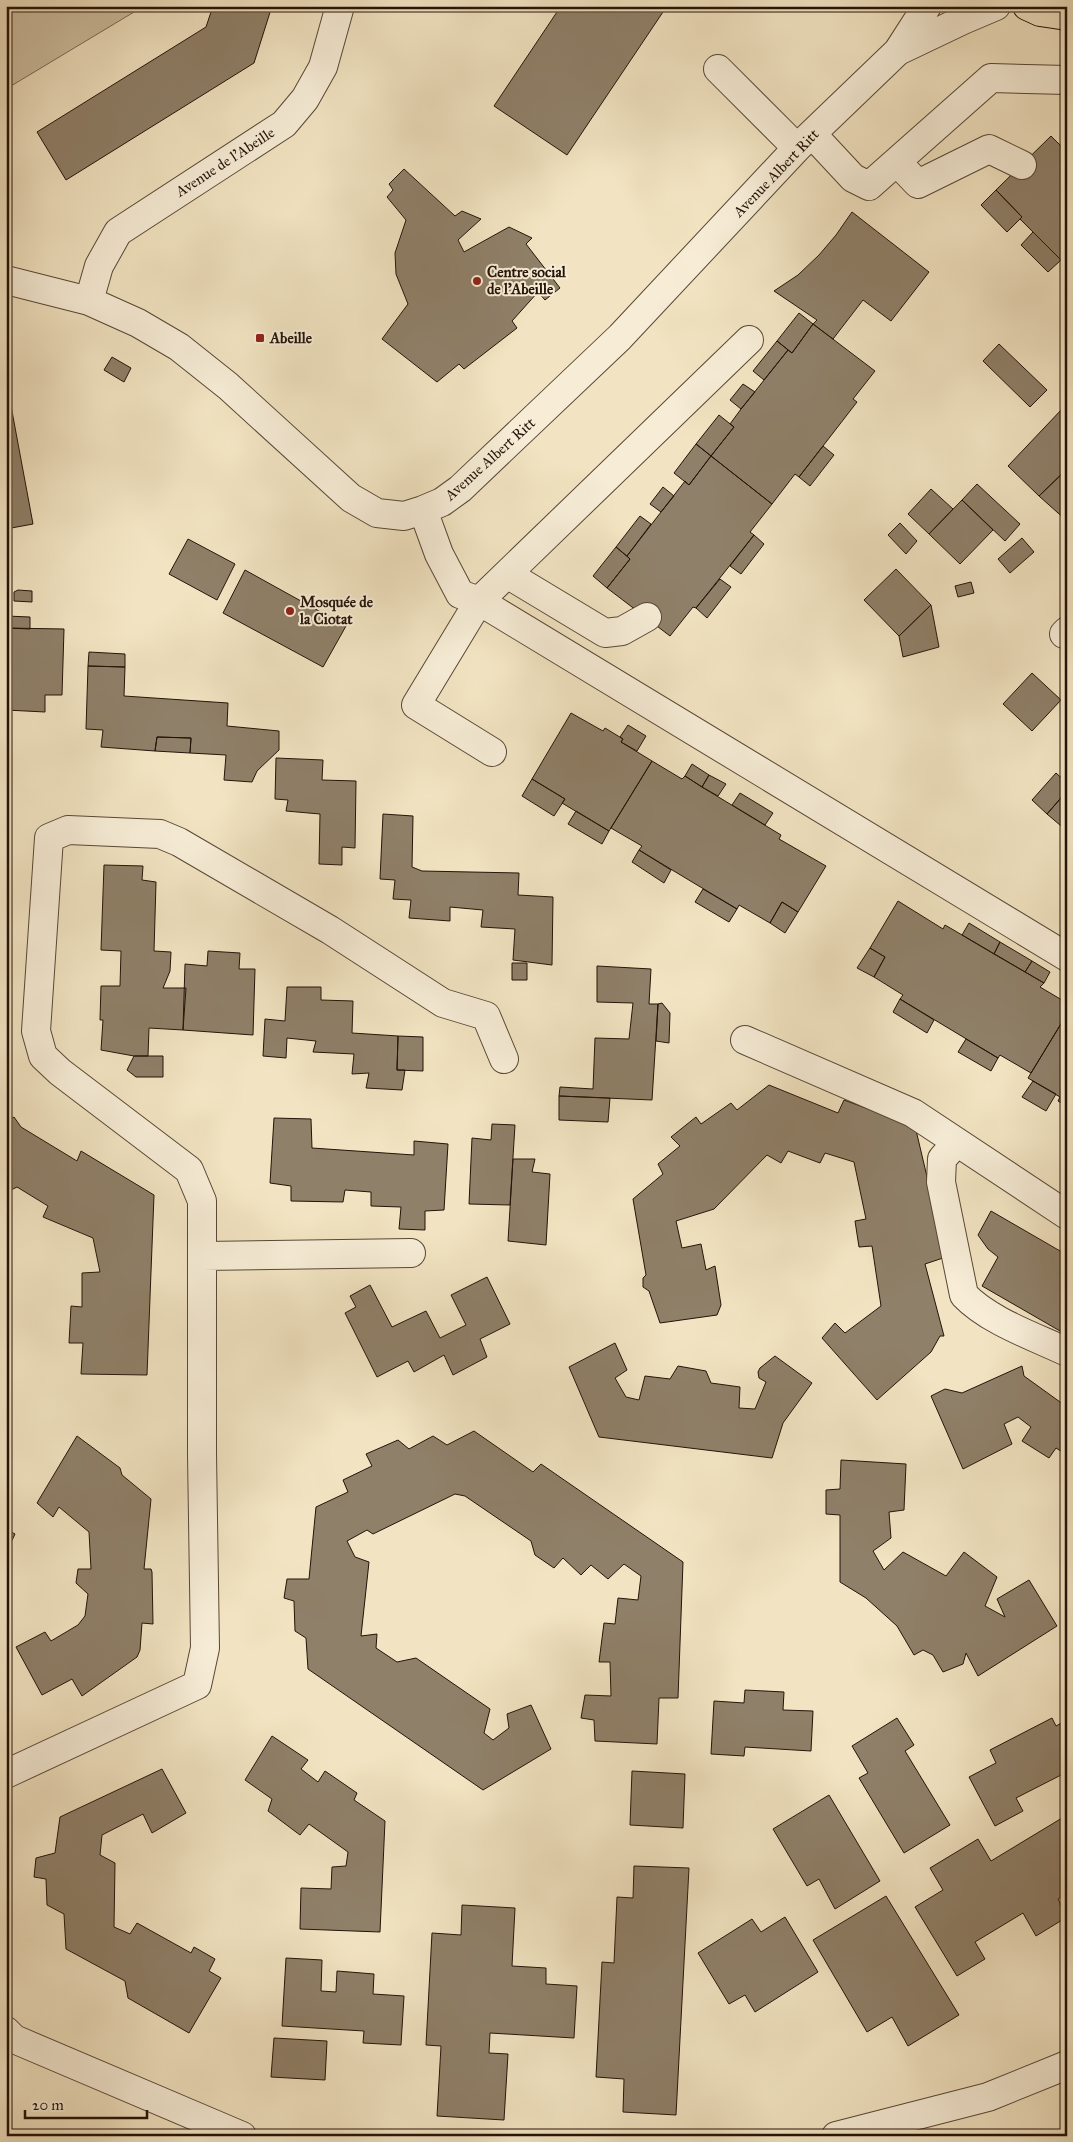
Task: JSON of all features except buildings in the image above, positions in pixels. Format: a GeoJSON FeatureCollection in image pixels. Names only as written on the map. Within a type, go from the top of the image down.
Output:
{"type":"FeatureCollection","features":[{"type":"Feature","properties":{"kind":"main road"},"geometry":{"type":"LineString","coordinates":[[1027,6],[1040,12],[1067,16]]}},
{"type":"Feature","properties":{"kind":"street","name":"Avenue de l'Abeille"},"geometry":{"type":"LineString","coordinates":[[89,301],[99,266],[118,232],[284,124],[305,98],[323,67],[340,6]]}},
{"type":"Feature","properties":{"kind":"street","name":"Avenue Albert Ritt"},"geometry":{"type":"LineString","coordinates":[[6,280],[89,301],[138,323],[179,347],[228,386],[351,498],[377,513],[404,516],[442,502],[460,489],[620,337],[805,141],[898,51],[927,6]]}},
{"type":"Feature","properties":{"kind":"street","name":"Avenue Albert Ritt"},"geometry":{"type":"LineString","coordinates":[[898,51],[996,6]]}},
{"type":"Feature","properties":{"kind":"street"},"geometry":{"type":"LineString","coordinates":[[718,69],[805,141],[853,178],[869,186],[990,78],[1067,80]]}},
{"type":"Feature","properties":{"kind":"street"},"geometry":{"type":"LineString","coordinates":[[897,162],[918,184],[989,148],[1022,165]]}},
{"type":"Feature","properties":{"kind":"street"},"geometry":{"type":"LineString","coordinates":[[492,752],[416,706],[479,601],[749,340]]}},
{"type":"Feature","properties":{"kind":"street"},"geometry":{"type":"LineString","coordinates":[[423,510],[439,554],[460,594],[479,601],[1067,957]]}},
{"type":"Feature","properties":{"kind":"street"},"geometry":{"type":"LineString","coordinates":[[507,574],[604,633],[622,631],[647,617]]}},
{"type":"Feature","properties":{"kind":"street"},"geometry":{"type":"LineString","coordinates":[[6,1774],[197,1685],[206,1648],[202,1454],[202,1201],[188,1170],[60,1072],[44,1056],[36,1031],[49,838],[68,830],[160,834],[179,842],[330,930],[443,1003],[486,1016],[504,1059]]}},
{"type":"Feature","properties":{"kind":"street"},"geometry":{"type":"LineString","coordinates":[[745,1040],[913,1114],[1067,1215]]}},
{"type":"Feature","properties":{"kind":"street"},"geometry":{"type":"LineString","coordinates":[[956,1143],[942,1159],[941,1182],[964,1295],[975,1307],[982,1311],[1067,1352]]}},
{"type":"Feature","properties":{"kind":"street"},"geometry":{"type":"LineString","coordinates":[[203,1256],[411,1253]]}},
{"type":"Feature","properties":{"kind":"street"},"geometry":{"type":"LineString","coordinates":[[9,2043],[242,2136]]}},
{"type":"Feature","properties":{"kind":"street"},"geometry":{"type":"LineString","coordinates":[[836,2136],[988,2097],[1067,2065]]}},
{"type":"Feature","properties":{"kind":"shaded area"},"geometry":{"type":"Polygon","coordinates":[[[6,6],[144,6],[6,89],[6,6]]]}},
{"type":"Feature","properties":{"kind":"place","name":"Centre social de l'Abeille"},"geometry":{"type":"Point","coordinates":[477,281]}},
{"type":"Feature","properties":{"kind":"place","name":"Abeille"},"geometry":{"type":"Point","coordinates":[260,338]}},
{"type":"Feature","properties":{"kind":"place","name":"Mosquée de la Ciotat"},"geometry":{"type":"Point","coordinates":[290,611]}}]}
